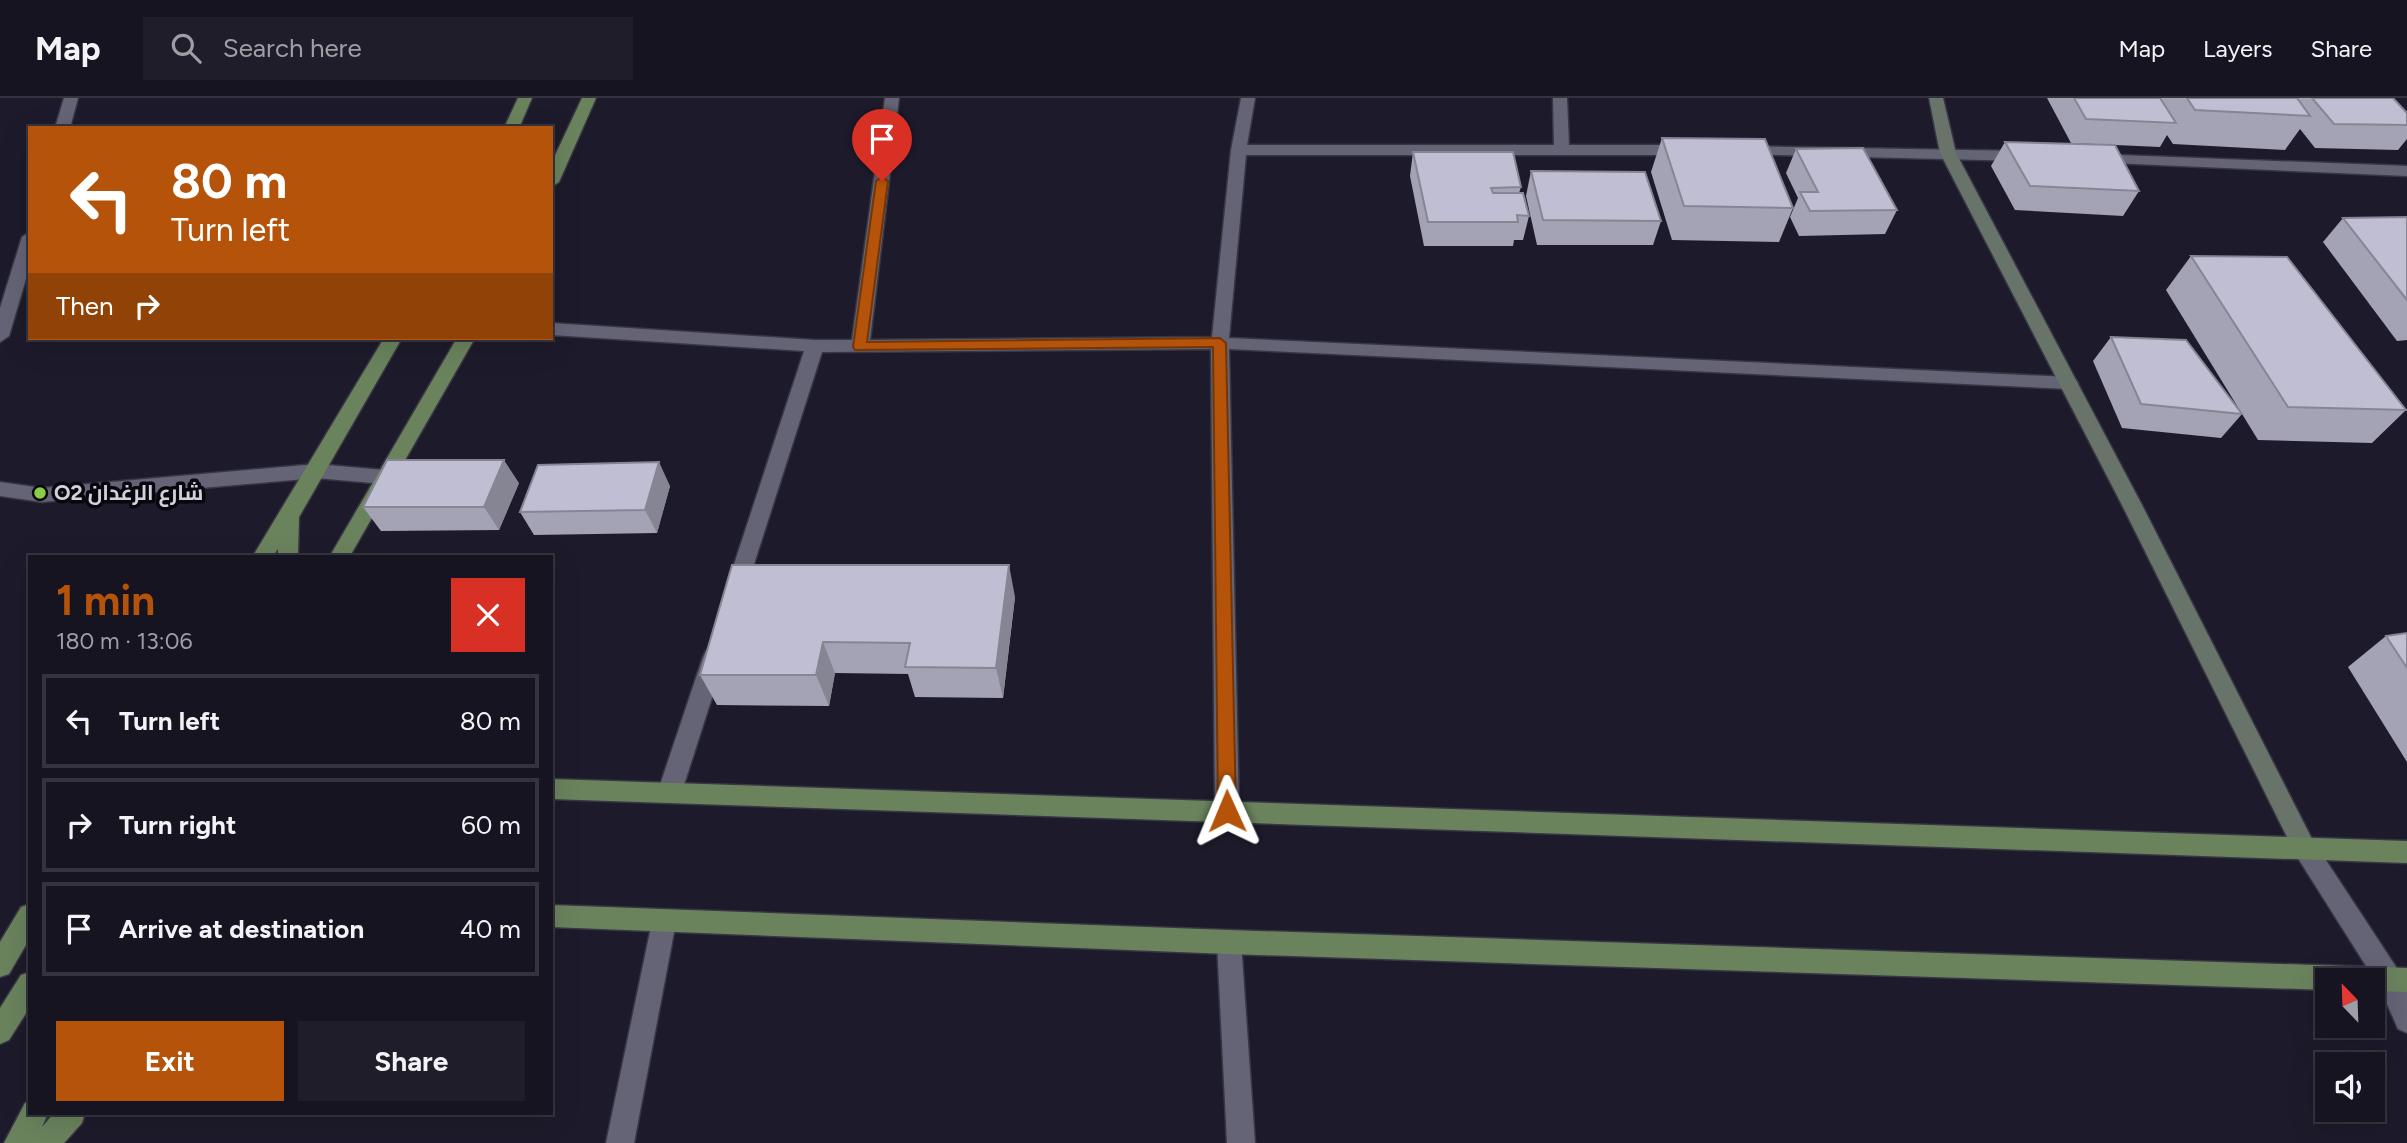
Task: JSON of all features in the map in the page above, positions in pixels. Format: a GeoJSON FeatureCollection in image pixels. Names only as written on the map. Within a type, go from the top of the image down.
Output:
{"type":"FeatureCollection","features":[{"type":"Feature","properties":{"kind":"main road"},"geometry":{"type":"LineString","coordinates":[[512,126],[525,98]]}},
{"type":"Feature","properties":{"kind":"main road"},"geometry":{"type":"LineString","coordinates":[[553,179],[589,98]]}},
{"type":"Feature","properties":{"kind":"main road"},"geometry":{"type":"LineString","coordinates":[[263,555],[289,517],[392,340]]}},
{"type":"Feature","properties":{"kind":"main road"},"geometry":{"type":"LineString","coordinates":[[341,555],[465,340]]}},
{"type":"Feature","properties":{"kind":"main road"},"geometry":{"type":"LineString","coordinates":[[288,555],[289,517]]}},
{"type":"Feature","properties":{"kind":"main road"},"geometry":{"type":"LineString","coordinates":[[553,789],[2407,852]]}},
{"type":"Feature","properties":{"kind":"main road"},"geometry":{"type":"LineString","coordinates":[[553,916],[1230,942],[2398,979]]}},
{"type":"Feature","properties":{"kind":"main road"},"geometry":{"type":"LineString","coordinates":[[0,965],[28,918]]}},
{"type":"Feature","properties":{"kind":"main road"},"geometry":{"type":"LineString","coordinates":[[0,1031],[28,987]]}},
{"type":"Feature","properties":{"kind":"main road"},"geometry":{"type":"LineString","coordinates":[[18,1143],[34,1115]]}},
{"type":"Feature","properties":{"kind":"main road"},"geometry":{"type":"LineString","coordinates":[[46,1143],[70,1115]]}},
{"type":"Feature","properties":{"kind":"street"},"geometry":{"type":"LineString","coordinates":[[63,126],[71,98]]}},
{"type":"Feature","properties":{"kind":"street"},"geometry":{"type":"LineString","coordinates":[[860,347],[892,98]]}},
{"type":"Feature","properties":{"kind":"street"},"geometry":{"type":"LineString","coordinates":[[1227,811],[1220,343],[1239,150],[1248,98]]}},
{"type":"Feature","properties":{"kind":"street"},"geometry":{"type":"LineString","coordinates":[[1560,98],[1562,149]]}},
{"type":"Feature","properties":{"kind":"street"},"geometry":{"type":"LineString","coordinates":[[1936,98],[1948,153],[2069,383],[2304,848],[2398,979],[2407,1020]]}},
{"type":"Feature","properties":{"kind":"street"},"geometry":{"type":"LineString","coordinates":[[1239,150],[1699,150]]}},
{"type":"Feature","properties":{"kind":"street"},"geometry":{"type":"LineString","coordinates":[[1727,151],[1948,153],[2045,157]]}},
{"type":"Feature","properties":{"kind":"street"},"geometry":{"type":"LineString","coordinates":[[2073,158],[2407,171]]}},
{"type":"Feature","properties":{"kind":"street"},"geometry":{"type":"LineString","coordinates":[[0,336],[28,244]]}},
{"type":"Feature","properties":{"kind":"street"},"geometry":{"type":"LineString","coordinates":[[553,329],[860,347],[1220,343],[2069,383]]}},
{"type":"Feature","properties":{"kind":"street"},"geometry":{"type":"LineString","coordinates":[[730,608],[815,346]]}},
{"type":"Feature","properties":{"kind":"street"},"geometry":{"type":"LineString","coordinates":[[0,489],[42,495],[316,471],[384,477]]}},
{"type":"Feature","properties":{"kind":"street"},"geometry":{"type":"LineString","coordinates":[[670,791],[721,634]]}},
{"type":"Feature","properties":{"kind":"street"},"geometry":{"type":"LineString","coordinates":[[620,1143],[664,922]]}},
{"type":"Feature","properties":{"kind":"street"},"geometry":{"type":"LineString","coordinates":[[1230,942],[1241,1143]]}},
{"type":"Feature","properties":{"kind":"building"},"geometry":{"type":"Polygon","coordinates":[[[2074,98],[2160,98],[2176,123],[2086,119],[2074,98]]]}},
{"type":"Feature","properties":{"kind":"building"},"geometry":{"type":"Polygon","coordinates":[[[2187,98],[2297,98],[2310,116],[2195,110],[2187,98]]]}},
{"type":"Feature","properties":{"kind":"building"},"geometry":{"type":"Polygon","coordinates":[[[2312,98],[2393,98],[2407,113],[2407,125],[2334,124],[2312,98]]]}},
{"type":"Feature","properties":{"kind":"building"},"geometry":{"type":"Polygon","coordinates":[[[1662,138],[1765,139],[1793,208],[1684,206],[1662,138]]]}},
{"type":"Feature","properties":{"kind":"building"},"geometry":{"type":"Polygon","coordinates":[[[2005,142],[2115,145],[2139,191],[2030,186],[2005,142]]]}},
{"type":"Feature","properties":{"kind":"building"},"geometry":{"type":"Polygon","coordinates":[[[1863,148],[1897,210],[1810,211],[1800,192],[1818,192],[1796,149],[1863,148]]]}},
{"type":"Feature","properties":{"kind":"building"},"geometry":{"type":"Polygon","coordinates":[[[1413,152],[1513,152],[1521,187],[1491,188],[1493,193],[1523,193],[1529,216],[1517,215],[1518,222],[1428,222],[1413,152]]]}},
{"type":"Feature","properties":{"kind":"building"},"geometry":{"type":"Polygon","coordinates":[[[1531,171],[1645,172],[1661,221],[1543,220],[1531,171]]]}},
{"type":"Feature","properties":{"kind":"building"},"geometry":{"type":"Polygon","coordinates":[[[2407,217],[2407,300],[2343,218],[2407,217]]]}},
{"type":"Feature","properties":{"kind":"building"},"geometry":{"type":"Polygon","coordinates":[[[2191,256],[2287,257],[2406,410],[2288,407],[2191,256]]]}},
{"type":"Feature","properties":{"kind":"building"},"geometry":{"type":"Polygon","coordinates":[[[2111,337],[2186,340],[2242,414],[2141,404],[2111,337]]]}},
{"type":"Feature","properties":{"kind":"building"},"geometry":{"type":"Polygon","coordinates":[[[387,460],[504,460],[484,507],[363,507],[387,460]]]}},
{"type":"Feature","properties":{"kind":"building"},"geometry":{"type":"Polygon","coordinates":[[[659,462],[645,510],[520,512],[538,465],[659,462]]]}},
{"type":"Feature","properties":{"kind":"building"},"geometry":{"type":"Polygon","coordinates":[[[732,565],[1009,565],[996,668],[905,667],[910,643],[823,642],[816,675],[700,675],[732,565]]]}},
{"type":"Feature","properties":{"kind":"building"},"geometry":{"type":"Polygon","coordinates":[[[2407,633],[2407,668],[2386,636],[2407,633]]]}},
{"type":"Feature","properties":{"kind":"place","name":"O2 شارع الرغدان"},"geometry":{"type":"Point","coordinates":[40,493]}},
{"type":"Feature","properties":{"kind":"route"},"geometry":{"type":"LineString","coordinates":[[882,181],[860,347],[1220,343],[1227,811]]}}]}
